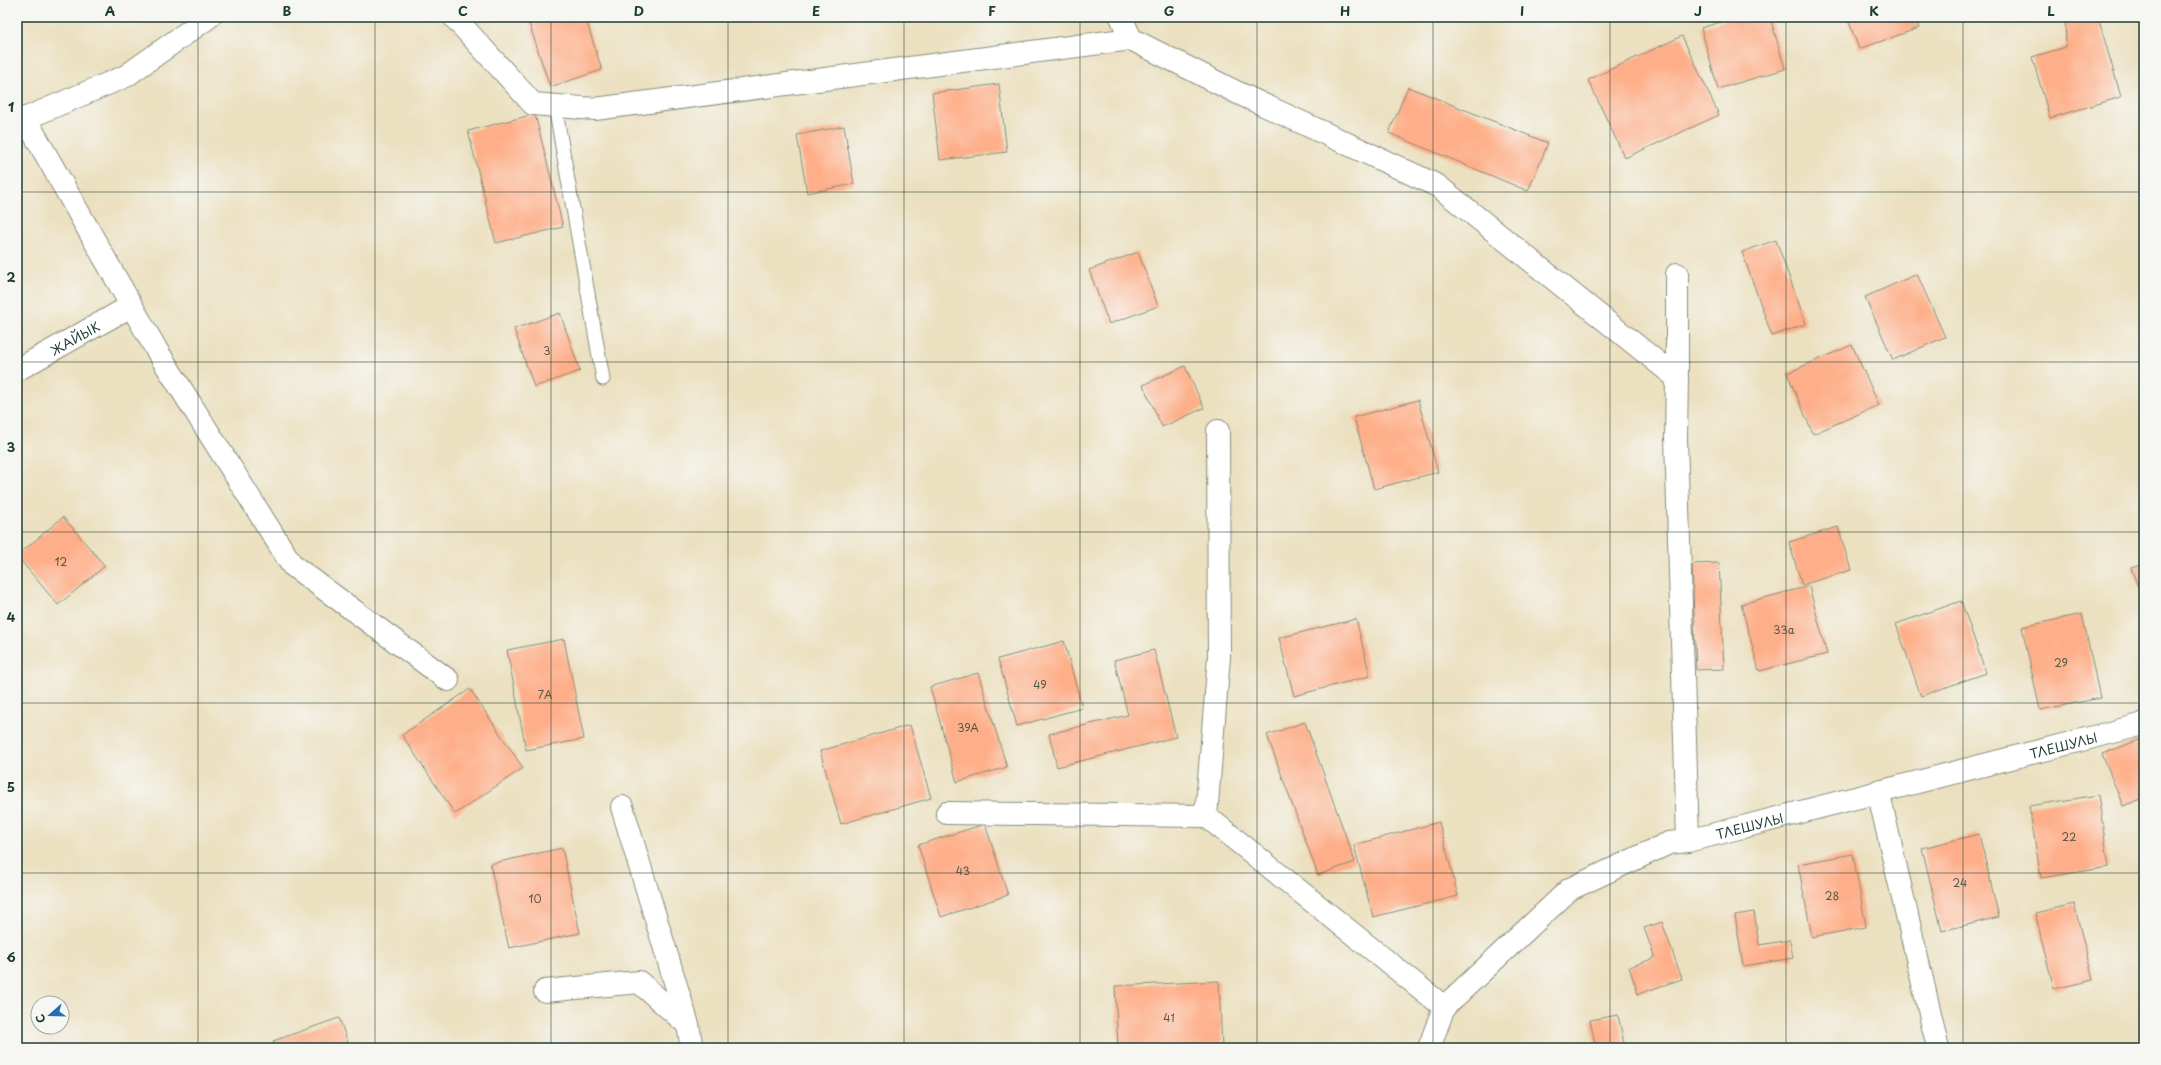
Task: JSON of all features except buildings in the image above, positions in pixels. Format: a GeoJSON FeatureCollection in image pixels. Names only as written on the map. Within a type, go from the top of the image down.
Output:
{"type":"FeatureCollection","features":[{"type":"Feature","properties":{"kind":"street"},"geometry":{"type":"LineString","coordinates":[[209,17],[126,76],[21,120],[160,356],[292,566],[448,680]]}},
{"type":"Feature","properties":{"kind":"street"},"geometry":{"type":"LineString","coordinates":[[454,17],[533,104],[595,109],[1131,39],[1236,92],[1438,186],[1677,378]]}},
{"type":"Feature","properties":{"kind":"street"},"geometry":{"type":"LineString","coordinates":[[1121,17],[1131,39]]}},
{"type":"Feature","properties":{"kind":"street"},"geometry":{"type":"LineString","coordinates":[[1677,274],[1676,438],[1688,841]]}},
{"type":"Feature","properties":{"kind":"street","name":"ЖАЙЫК"},"geometry":{"type":"LineString","coordinates":[[17,370],[131,306]]}},
{"type":"Feature","properties":{"kind":"street"},"geometry":{"type":"LineString","coordinates":[[1206,816],[1219,657],[1218,431]]}},
{"type":"Feature","properties":{"kind":"street","name":"ТЛЕШУЛЫ"},"geometry":{"type":"LineString","coordinates":[[1429,1048],[1444,1007],[1570,889],[1669,844],[1688,841],[1878,791],[2144,724]]}},
{"type":"Feature","properties":{"kind":"street"},"geometry":{"type":"LineString","coordinates":[[1878,791],[1938,1048]]}},
{"type":"Feature","properties":{"kind":"street"},"geometry":{"type":"LineString","coordinates":[[622,807],[688,1025],[692,1048]]}},
{"type":"Feature","properties":{"kind":"street"},"geometry":{"type":"LineString","coordinates":[[947,814],[1206,816],[1444,1007]]}},
{"type":"Feature","properties":{"kind":"street"},"geometry":{"type":"LineString","coordinates":[[545,991],[639,982],[688,1025]]}},
{"type":"Feature","properties":{"kind":"lane"},"geometry":{"type":"LineString","coordinates":[[555,106],[603,379]]}}]}
